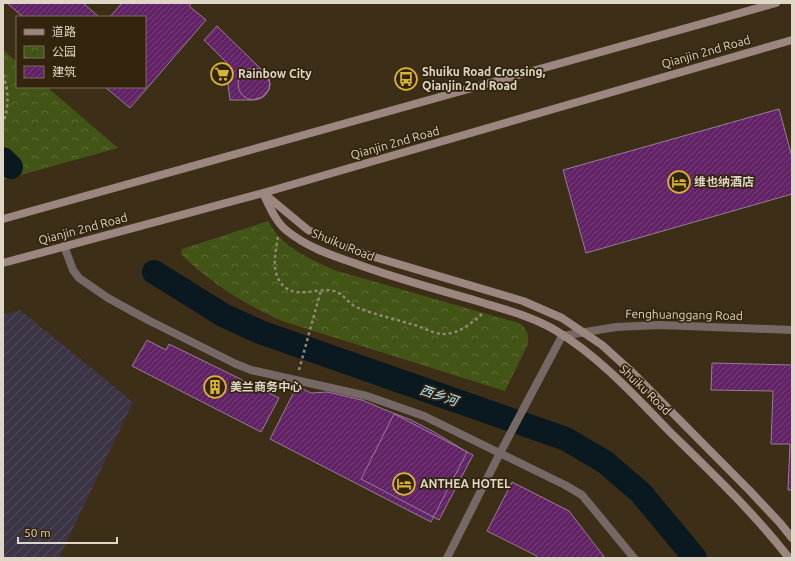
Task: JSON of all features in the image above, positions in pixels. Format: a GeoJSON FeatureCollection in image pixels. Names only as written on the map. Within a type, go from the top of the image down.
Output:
{"type":"FeatureCollection","features":[{"type":"Feature","properties":{"kind":"main road"},"geometry":{"type":"LineString","coordinates":[[3,219],[34,209],[776,3]]}},
{"type":"Feature","properties":{"kind":"main road","name":"Qianjin 2nd Road"},"geometry":{"type":"LineString","coordinates":[[3,263],[263,193],[792,40]]}},
{"type":"Feature","properties":{"kind":"main road","name":"Shuiku Road"},"geometry":{"type":"LineString","coordinates":[[263,193],[308,230],[337,244],[371,256],[523,301],[562,318],[602,345],[638,378],[749,490],[792,538]]}},
{"type":"Feature","properties":{"kind":"main road","name":"Shuiku Road"},"geometry":{"type":"LineString","coordinates":[[263,193],[284,229],[302,241],[331,255],[368,268],[518,314],[554,330],[592,356],[744,505],[789,558]]}},
{"type":"Feature","properties":{"kind":"street"},"geometry":{"type":"LineString","coordinates":[[64,246],[73,270],[79,278],[108,298],[148,320],[236,364],[251,370],[367,396],[424,416],[565,485],[582,495],[634,558]]}},
{"type":"Feature","properties":{"kind":"street","name":"Fenghuanggang Road"},"geometry":{"type":"LineString","coordinates":[[562,336],[616,327],[660,325],[792,330]]}},
{"type":"Feature","properties":{"kind":"street"},"geometry":{"type":"LineString","coordinates":[[447,558],[500,453],[562,336]]}},
{"type":"Feature","properties":{"kind":"path"},"geometry":{"type":"LineString","coordinates":[[3,75],[6,83],[8,99],[6,115],[3,123]]}},
{"type":"Feature","properties":{"kind":"path"},"geometry":{"type":"LineString","coordinates":[[279,233],[275,250],[274,264],[277,278],[287,288],[295,292],[321,290],[335,291],[342,294],[354,306],[441,334],[459,330],[473,322],[487,309]]}},
{"type":"Feature","properties":{"kind":"path"},"geometry":{"type":"LineString","coordinates":[[299,370],[321,290]]}},
{"type":"Feature","properties":{"kind":"shaded area"},"geometry":{"type":"Polygon","coordinates":[[[20,310],[133,402],[59,558],[3,558],[3,315],[20,310]]]}},
{"type":"Feature","properties":{"kind":"green space"},"geometry":{"type":"Polygon","coordinates":[[[3,50],[16,61],[16,88],[48,88],[118,148],[3,180],[3,50]]]}},
{"type":"Feature","properties":{"kind":"green space"},"geometry":{"type":"Polygon","coordinates":[[[268,221],[281,238],[298,252],[337,271],[519,323],[527,332],[528,344],[505,391],[285,322],[257,309],[230,293],[204,275],[181,254],[182,249],[268,221]]]}},
{"type":"Feature","properties":{"kind":"building"},"geometry":{"type":"Polygon","coordinates":[[[7,3],[83,3],[98,16],[22,16],[7,3]]]}},
{"type":"Feature","properties":{"kind":"building"},"geometry":{"type":"Polygon","coordinates":[[[122,3],[192,3],[189,6],[206,20],[130,108],[106,88],[146,88],[146,16],[111,16],[122,3]]]}},
{"type":"Feature","properties":{"kind":"building"},"geometry":{"type":"Polygon","coordinates":[[[217,26],[266,74],[270,84],[269,89],[262,97],[252,100],[230,100],[227,76],[230,66],[204,40],[217,26]]]}},
{"type":"Feature","properties":{"kind":"building"},"geometry":{"type":"Polygon","coordinates":[[[251,68],[257,68],[267,75],[270,84],[269,90],[263,97],[257,100],[251,100],[241,93],[238,87],[238,81],[245,71],[251,68]]]}},
{"type":"Feature","properties":{"kind":"building","name":"维也纳酒店"},"geometry":{"type":"Polygon","coordinates":[[[779,109],[792,157],[792,194],[586,253],[563,170],[779,109]]]}},
{"type":"Feature","properties":{"kind":"building","name":"美兰商务中心"},"geometry":{"type":"Polygon","coordinates":[[[147,340],[166,350],[169,344],[279,398],[261,432],[132,366],[147,340]]]}},
{"type":"Feature","properties":{"kind":"building"},"geometry":{"type":"Polygon","coordinates":[[[712,363],[792,365],[792,490],[788,490],[790,444],[771,444],[773,391],[711,390],[712,363]]]}},
{"type":"Feature","properties":{"kind":"building","name":"ANTHEA HOTEL"},"geometry":{"type":"Polygon","coordinates":[[[297,386],[311,393],[327,392],[362,400],[411,420],[467,452],[431,522],[270,439],[297,386]]]}},
{"type":"Feature","properties":{"kind":"building"},"geometry":{"type":"Polygon","coordinates":[[[394,414],[473,455],[439,520],[361,479],[394,414]]]}},
{"type":"Feature","properties":{"kind":"building"},"geometry":{"type":"Polygon","coordinates":[[[512,482],[569,511],[605,558],[538,558],[535,555],[487,531],[512,482]]]}},
{"type":"Feature","properties":{"kind":"waterway","name":"西乡河"},"geometry":{"type":"LineString","coordinates":[[3,159],[11,167]]}},
{"type":"Feature","properties":{"kind":"waterway","name":"西乡河"},"geometry":{"type":"LineString","coordinates":[[154,272],[223,315],[260,332],[566,439],[605,462],[641,493],[695,558]]}},
{"type":"Feature","properties":{"kind":"place","name":"Rainbow City"},"geometry":{"type":"Point","coordinates":[222,74]}},
{"type":"Feature","properties":{"kind":"place","name":"Shuiku Road Crossing, Qianjin 2nd Road"},"geometry":{"type":"Point","coordinates":[406,79]}},
{"type":"Feature","properties":{"kind":"place","name":"维也纳酒店"},"geometry":{"type":"Point","coordinates":[679,182]}},
{"type":"Feature","properties":{"kind":"place","name":"美兰商务中心"},"geometry":{"type":"Point","coordinates":[215,387]}},
{"type":"Feature","properties":{"kind":"place","name":"ANTHEA HOTEL"},"geometry":{"type":"Point","coordinates":[404,484]}}]}
